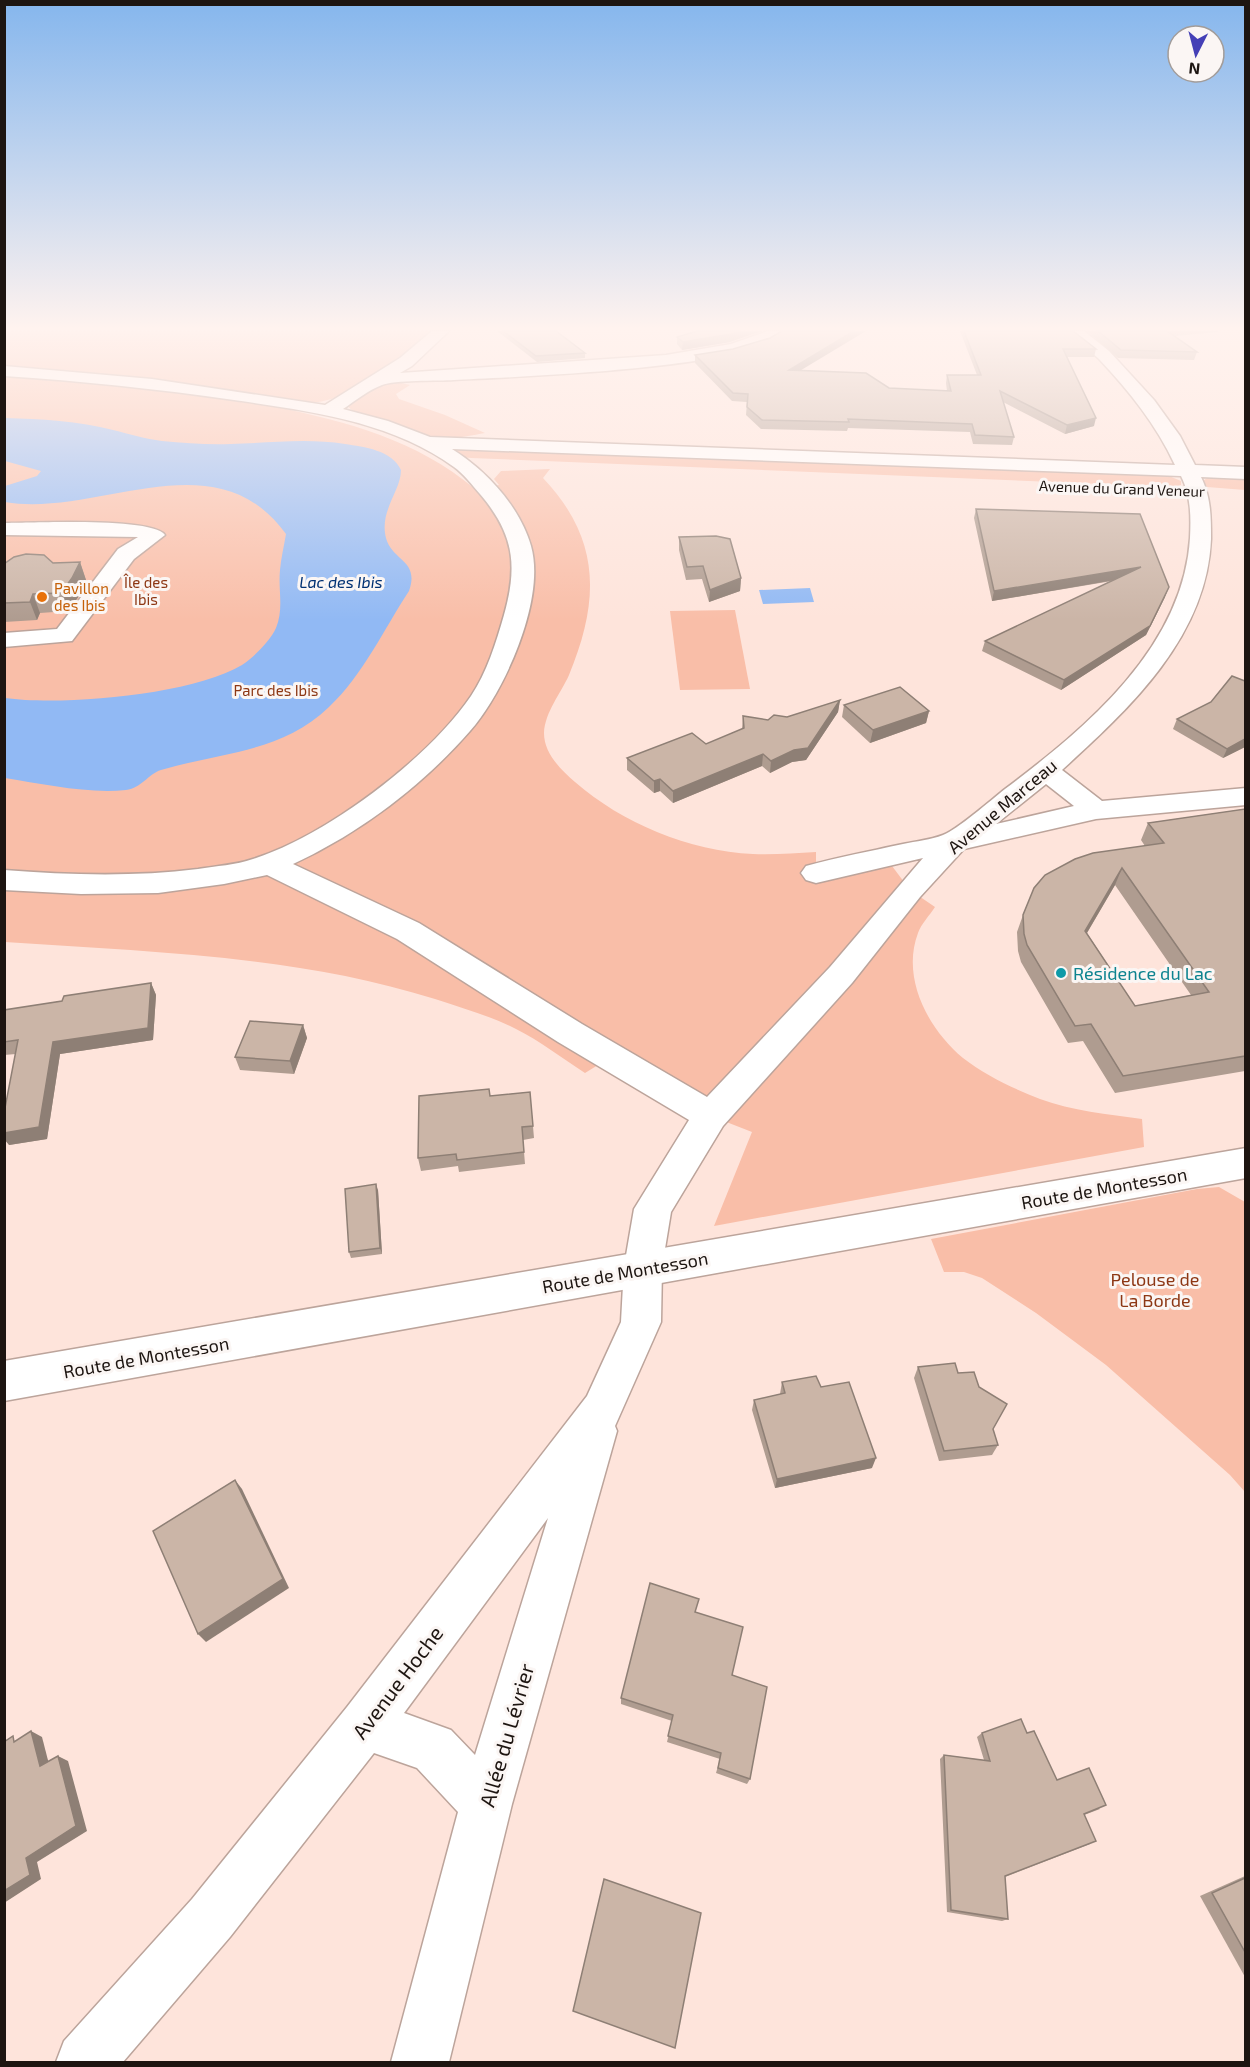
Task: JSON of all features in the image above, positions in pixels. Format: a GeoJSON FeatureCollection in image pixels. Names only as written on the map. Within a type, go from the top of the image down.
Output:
{"type":"FeatureCollection","features":[{"type":"Feature","properties":{"kind":"street"},"geometry":{"type":"LineString","coordinates":[[4,880],[123,885],[181,881],[270,864],[318,839],[361,811],[431,756],[480,700],[496,672],[518,609],[524,582],[525,560],[513,521],[502,505],[459,462],[426,443],[385,427]]}},
{"type":"Feature","properties":{"kind":"street","name":"Avenue Marceau"},"geometry":{"type":"LineString","coordinates":[[643,1267],[653,1209],[711,1116],[841,975],[910,890],[955,841],[1046,771],[1097,725],[1136,685],[1169,637],[1192,589],[1198,559],[1201,520],[1198,491],[1190,471],[1165,427]]}},
{"type":"Feature","properties":{"kind":"street","name":"Avenue du Grand Veneur"},"geometry":{"type":"LineString","coordinates":[[426,443],[1245,474]]}},
{"type":"Feature","properties":{"kind":"street"},"geometry":{"type":"LineString","coordinates":[[459,462],[821,476]]}},
{"type":"Feature","properties":{"kind":"street","name":"Avenue du Grand Veneur"},"geometry":{"type":"LineString","coordinates":[[1174,490],[1222,492]]}},
{"type":"Feature","properties":{"kind":"street"},"geometry":{"type":"LineString","coordinates":[[4,529],[138,530],[155,535],[126,554],[64,636],[4,640]]}},
{"type":"Feature","properties":{"kind":"street"},"geometry":{"type":"LineString","coordinates":[[1046,771],[1096,810]]}},
{"type":"Feature","properties":{"kind":"street"},"geometry":{"type":"LineString","coordinates":[[816,873],[1096,810],[1245,796]]}},
{"type":"Feature","properties":{"kind":"street"},"geometry":{"type":"LineString","coordinates":[[270,864],[408,932],[570,1033],[711,1116]]}},
{"type":"Feature","properties":{"kind":"street","name":"Route de Montesson"},"geometry":{"type":"LineString","coordinates":[[4,1382],[643,1267],[1245,1163]]}},
{"type":"Feature","properties":{"kind":"street","name":"Avenue Hoche"},"geometry":{"type":"LineString","coordinates":[[85,2062],[211,1918],[365,1725],[602,1410],[641,1322],[643,1267]]}},
{"type":"Feature","properties":{"kind":"street","name":"Allée du Lévrier"},"geometry":{"type":"LineString","coordinates":[[420,2062],[486,1804],[602,1410]]}},
{"type":"Feature","properties":{"kind":"street"},"geometry":{"type":"LineString","coordinates":[[365,1725],[433,1748],[486,1804]]}},
{"type":"Feature","properties":{"kind":"green space","name":"Parc des Ibis"},"geometry":{"type":"Polygon","coordinates":[[[5,427],[356,427],[406,445],[453,472],[475,489],[499,485],[494,479],[501,471],[550,469],[543,478],[562,501],[576,524],[585,547],[589,571],[590,596],[579,648],[569,675],[550,710],[544,733],[550,754],[575,782],[594,797],[635,822],[681,841],[705,847],[753,854],[816,852],[816,872],[886,858],[910,890],[935,907],[918,933],[913,967],[921,1002],[929,1018],[950,1046],[990,1076],[1040,1099],[1077,1109],[1142,1119],[1144,1147],[714,1226],[752,1132],[711,1116],[611,1057],[585,1073],[534,1039],[497,1020],[383,984],[329,973],[222,958],[5,942],[5,427]]]}},
{"type":"Feature","properties":{"kind":"green space"},"geometry":{"type":"Polygon","coordinates":[[[392,427],[473,427],[485,433],[453,438],[392,427]]]}},
{"type":"Feature","properties":{"kind":"green space"},"geometry":{"type":"Polygon","coordinates":[[[466,447],[1169,476],[1181,481],[1181,485],[1177,487],[471,458],[461,457],[456,452],[466,447]]]}},
{"type":"Feature","properties":{"kind":"green space"},"geometry":{"type":"Polygon","coordinates":[[[1208,477],[1245,479],[1245,490],[1207,487],[1202,482],[1208,477]]]}},
{"type":"Feature","properties":{"kind":"green space"},"geometry":{"type":"Polygon","coordinates":[[[735,610],[750,689],[680,690],[670,611],[735,610]]]}},
{"type":"Feature","properties":{"kind":"green space","name":"Pelouse de La Borde"},"geometry":{"type":"Polygon","coordinates":[[[1219,1187],[1245,1202],[1245,1492],[1230,1475],[1106,1365],[1036,1313],[982,1278],[964,1272],[944,1272],[931,1239],[1197,1189],[1219,1187]]]}},
{"type":"Feature","properties":{"kind":"water","name":"Lac des Ibis"},"geometry":{"type":"Polygon","coordinates":[[[5,427],[102,427],[144,438],[188,443],[316,441],[377,451],[391,458],[401,470],[398,486],[385,519],[385,528],[389,546],[411,573],[409,591],[352,681],[329,707],[291,734],[250,749],[161,770],[136,787],[126,790],[81,790],[5,778],[5,698],[92,699],[160,691],[220,675],[252,658],[270,638],[278,621],[280,570],[286,534],[257,505],[225,490],[191,485],[154,487],[41,504],[5,502],[5,486],[37,476],[41,471],[5,461],[5,427]]]}},
{"type":"Feature","properties":{"kind":"water"},"geometry":{"type":"Polygon","coordinates":[[[810,588],[814,602],[763,604],[759,590],[810,588]]]}},
{"type":"Feature","properties":{"kind":"building"},"geometry":{"type":"Polygon","coordinates":[[[973,427],[1011,427],[1014,437],[975,435],[973,427]]]}},
{"type":"Feature","properties":{"kind":"building"},"geometry":{"type":"Polygon","coordinates":[[[976,509],[1140,514],[1169,587],[1150,626],[1064,680],[985,641],[1141,567],[994,591],[976,509]]]}},
{"type":"Feature","properties":{"kind":"building"},"geometry":{"type":"Polygon","coordinates":[[[716,536],[730,539],[741,578],[710,590],[703,566],[687,567],[679,537],[716,536]]]}},
{"type":"Feature","properties":{"kind":"building"},"geometry":{"type":"Polygon","coordinates":[[[26,554],[44,555],[53,563],[80,562],[61,593],[33,594],[30,602],[4,603],[4,564],[14,557],[26,554]]]}},
{"type":"Feature","properties":{"kind":"building"},"geometry":{"type":"Polygon","coordinates":[[[1232,676],[1245,681],[1245,739],[1227,749],[1177,719],[1211,702],[1232,676]]]}},
{"type":"Feature","properties":{"kind":"building"},"geometry":{"type":"Polygon","coordinates":[[[900,687],[929,711],[873,730],[844,705],[900,687]]]}},
{"type":"Feature","properties":{"kind":"building"},"geometry":{"type":"Polygon","coordinates":[[[840,700],[808,748],[794,750],[771,761],[763,754],[673,791],[660,779],[654,781],[627,758],[692,733],[706,744],[744,728],[743,716],[768,720],[774,715],[787,717],[840,700]]]}},
{"type":"Feature","properties":{"kind":"building"},"geometry":{"type":"Polygon","coordinates":[[[1245,809],[1245,1056],[1123,1076],[1091,1024],[1075,1026],[1027,945],[1023,915],[1034,888],[1045,875],[1075,859],[1093,853],[1164,843],[1148,823],[1245,809]],[[1122,868],[1085,931],[1135,1006],[1209,992],[1122,868]]]}},
{"type":"Feature","properties":{"kind":"building"},"geometry":{"type":"Polygon","coordinates":[[[151,983],[148,1028],[53,1042],[39,1127],[4,1133],[4,1113],[18,1040],[4,1042],[4,1010],[62,1001],[64,996],[151,983]]]}},
{"type":"Feature","properties":{"kind":"building"},"geometry":{"type":"Polygon","coordinates":[[[250,1021],[303,1025],[290,1061],[235,1057],[250,1021]]]}},
{"type":"Feature","properties":{"kind":"building"},"geometry":{"type":"Polygon","coordinates":[[[489,1089],[490,1096],[530,1092],[533,1126],[522,1127],[524,1152],[457,1160],[456,1154],[418,1158],[419,1096],[489,1089]]]}},
{"type":"Feature","properties":{"kind":"building"},"geometry":{"type":"Polygon","coordinates":[[[376,1184],[380,1248],[349,1252],[345,1189],[376,1184]]]}},
{"type":"Feature","properties":{"kind":"building"},"geometry":{"type":"Polygon","coordinates":[[[955,1363],[958,1373],[974,1372],[979,1387],[1007,1404],[993,1429],[998,1445],[944,1451],[918,1367],[955,1363]]]}},
{"type":"Feature","properties":{"kind":"building"},"geometry":{"type":"Polygon","coordinates":[[[816,1376],[821,1387],[849,1382],[876,1458],[777,1479],[754,1400],[785,1393],[782,1382],[816,1376]]]}},
{"type":"Feature","properties":{"kind":"building"},"geometry":{"type":"Polygon","coordinates":[[[235,1480],[283,1579],[198,1634],[153,1531],[235,1480]]]}},
{"type":"Feature","properties":{"kind":"building"},"geometry":{"type":"Polygon","coordinates":[[[650,1583],[699,1599],[695,1612],[743,1627],[732,1675],[767,1687],[750,1779],[718,1768],[721,1753],[668,1736],[673,1715],[621,1698],[650,1583]]]}},
{"type":"Feature","properties":{"kind":"building"},"geometry":{"type":"Polygon","coordinates":[[[1021,1719],[1027,1733],[1034,1731],[1057,1780],[1089,1768],[1106,1805],[1084,1814],[1096,1841],[1005,1876],[1008,1919],[951,1910],[944,1755],[990,1761],[982,1733],[1021,1719]]]}},
{"type":"Feature","properties":{"kind":"building"},"geometry":{"type":"Polygon","coordinates":[[[31,1731],[40,1766],[58,1756],[76,1826],[26,1858],[30,1875],[4,1891],[4,1742],[13,1736],[14,1742],[31,1731]]]}},
{"type":"Feature","properties":{"kind":"building"},"geometry":{"type":"Polygon","coordinates":[[[1245,1878],[1245,1952],[1212,1893],[1245,1878]]]}},
{"type":"Feature","properties":{"kind":"building"},"geometry":{"type":"Polygon","coordinates":[[[604,1879],[701,1913],[675,2048],[573,2011],[604,1879]]]}},
{"type":"Feature","properties":{"kind":"place","name":"Pavillon des Ibis"},"geometry":{"type":"Point","coordinates":[42,597]}},
{"type":"Feature","properties":{"kind":"place","name":"Résidence du Lac"},"geometry":{"type":"Point","coordinates":[1061,973]}},
{"type":"Feature","properties":{"kind":"park label","name":"Île des Ibis"},"geometry":{"type":"Point","coordinates":[146,590]}}]}
